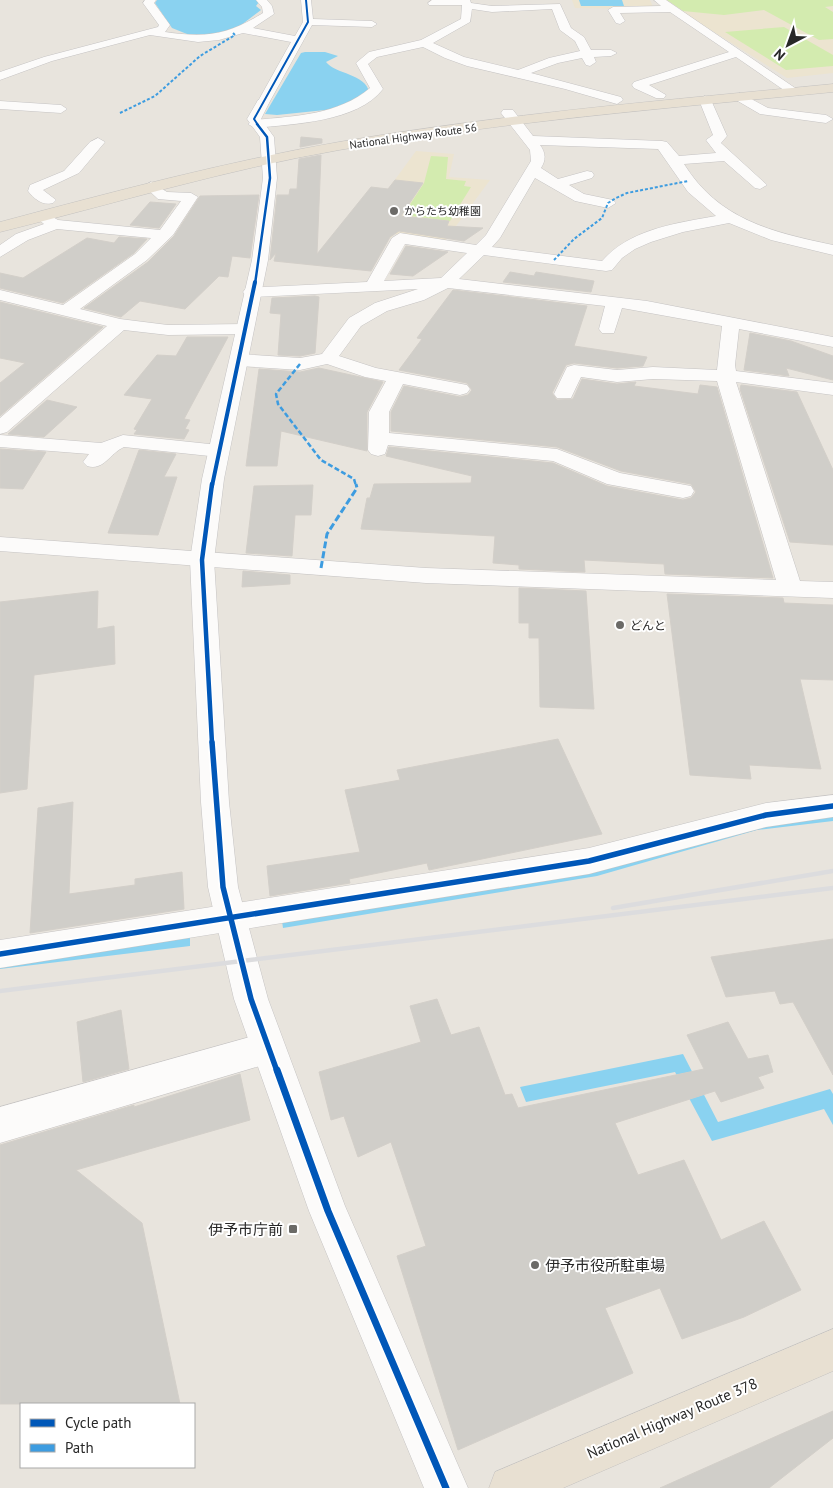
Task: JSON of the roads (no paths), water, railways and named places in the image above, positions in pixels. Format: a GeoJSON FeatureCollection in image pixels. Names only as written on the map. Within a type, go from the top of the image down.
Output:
{"type":"FeatureCollection","features":[{"type":"Feature","properties":{"kind":"highway","name":"National Highway Route 56"},"geometry":{"type":"LineString","coordinates":[[0,214],[48,200],[269,156],[617,100],[833,78]]}},
{"type":"Feature","properties":{"kind":"highway","name":"National Highway Route 56"},"geometry":{"type":"LineString","coordinates":[[511,117],[833,88]]}},
{"type":"Feature","properties":{"kind":"highway","name":"National Highway Route 56"},"geometry":{"type":"LineString","coordinates":[[0,227],[48,220],[151,186],[269,156]]}},
{"type":"Feature","properties":{"kind":"highway","name":"National Highway Route 378"},"geometry":{"type":"LineString","coordinates":[[511,1488],[833,1350]]}},
{"type":"Feature","properties":{"kind":"street"},"geometry":{"type":"LineString","coordinates":[[0,76],[48,59],[154,32],[165,25],[148,3],[151,0]]}},
{"type":"Feature","properties":{"kind":"street"},"geometry":{"type":"LineString","coordinates":[[154,32],[198,40],[215,38],[243,30],[269,14],[267,6],[261,0]]}},
{"type":"Feature","properties":{"kind":"street"},"geometry":{"type":"LineString","coordinates":[[306,0],[303,32],[254,119],[255,124],[267,137],[270,178],[260,260],[219,451],[202,560],[214,802],[224,887],[230,919],[251,1000],[328,1211],[446,1488]]}},
{"type":"Feature","properties":{"kind":"street"},"geometry":{"type":"LineString","coordinates":[[660,0],[795,92]]}},
{"type":"Feature","properties":{"kind":"street"},"geometry":{"type":"LineString","coordinates":[[255,124],[318,116],[335,112],[370,97],[377,90],[362,63],[364,59],[391,49],[425,43],[466,20],[466,2]]}},
{"type":"Feature","properties":{"kind":"street"},"geometry":{"type":"LineString","coordinates":[[433,3],[466,2],[492,9],[556,6],[566,30],[580,39],[587,58]]}},
{"type":"Feature","properties":{"kind":"street"},"geometry":{"type":"LineString","coordinates":[[620,21],[613,10],[672,9]]}},
{"type":"Feature","properties":{"kind":"street"},"geometry":{"type":"LineString","coordinates":[[303,32],[372,24]]}},
{"type":"Feature","properties":{"kind":"street"},"geometry":{"type":"LineString","coordinates":[[243,30],[341,35]]}},
{"type":"Feature","properties":{"kind":"street"},"geometry":{"type":"LineString","coordinates":[[425,43],[443,54],[466,63],[592,91],[617,100]]}},
{"type":"Feature","properties":{"kind":"street"},"geometry":{"type":"LineString","coordinates":[[519,74],[552,59],[587,58],[611,53]]}},
{"type":"Feature","properties":{"kind":"street"},"geometry":{"type":"LineString","coordinates":[[660,95],[638,85],[738,53]]}},
{"type":"Feature","properties":{"kind":"street"},"geometry":{"type":"LineString","coordinates":[[740,97],[765,111],[826,119]]}},
{"type":"Feature","properties":{"kind":"street"},"geometry":{"type":"LineString","coordinates":[[705,100],[720,136],[713,140],[760,185]]}},
{"type":"Feature","properties":{"kind":"street"},"geometry":{"type":"LineString","coordinates":[[0,105],[61,109]]}},
{"type":"Feature","properties":{"kind":"street"},"geometry":{"type":"LineString","coordinates":[[328,358],[355,322],[381,307],[418,296],[446,283],[492,238],[538,161],[537,150],[511,117]]}},
{"type":"Feature","properties":{"kind":"street"},"geometry":{"type":"LineString","coordinates":[[529,140],[656,143],[666,148],[694,190],[732,218],[771,235],[833,250]]}},
{"type":"Feature","properties":{"kind":"street"},"geometry":{"type":"LineString","coordinates":[[48,200],[35,191],[35,188],[68,174],[78,167],[86,153],[98,142]]}},
{"type":"Feature","properties":{"kind":"street"},"geometry":{"type":"LineString","coordinates":[[675,162],[729,156]]}},
{"type":"Feature","properties":{"kind":"street"},"geometry":{"type":"LineString","coordinates":[[533,170],[580,198],[608,203]]}},
{"type":"Feature","properties":{"kind":"street"},"geometry":{"type":"LineString","coordinates":[[557,184],[587,175]]}},
{"type":"Feature","properties":{"kind":"street"},"geometry":{"type":"LineString","coordinates":[[67,310],[141,257],[164,235],[191,197],[163,196],[151,186]]}},
{"type":"Feature","properties":{"kind":"street"},"geometry":{"type":"LineString","coordinates":[[373,286],[400,238],[606,266],[612,256],[644,240],[671,231],[732,218]]}},
{"type":"Feature","properties":{"kind":"street"},"geometry":{"type":"LineString","coordinates":[[0,252],[22,237],[49,228],[48,220],[164,235]]}},
{"type":"Feature","properties":{"kind":"street"},"geometry":{"type":"LineString","coordinates":[[252,292],[446,283],[615,302],[831,338]]}},
{"type":"Feature","properties":{"kind":"street"},"geometry":{"type":"LineString","coordinates":[[0,295],[25,303],[67,310],[120,324],[168,330],[245,329]]}},
{"type":"Feature","properties":{"kind":"street"},"geometry":{"type":"LineString","coordinates":[[608,329],[615,302]]}},
{"type":"Feature","properties":{"kind":"street"},"geometry":{"type":"LineString","coordinates":[[731,321],[727,386],[791,589]]}},
{"type":"Feature","properties":{"kind":"street"},"geometry":{"type":"LineString","coordinates":[[0,428],[120,324]]}},
{"type":"Feature","properties":{"kind":"street"},"geometry":{"type":"LineString","coordinates":[[239,360],[300,364],[328,358],[372,373],[460,389]]}},
{"type":"Feature","properties":{"kind":"street"},"geometry":{"type":"LineString","coordinates":[[564,394],[574,371],[617,376],[653,374],[755,377],[833,389]]}},
{"type":"Feature","properties":{"kind":"street"},"geometry":{"type":"LineString","coordinates":[[397,378],[379,412],[378,444],[557,454],[576,452],[615,479],[683,491]]}},
{"type":"Feature","properties":{"kind":"street"},"geometry":{"type":"LineString","coordinates":[[0,441],[99,455],[114,443],[123,441],[219,451]]}},
{"type":"Feature","properties":{"kind":"street"},"geometry":{"type":"LineString","coordinates":[[0,544],[86,548],[202,560],[377,573],[833,590]]}},
{"type":"Feature","properties":{"kind":"street"},"geometry":{"type":"LineString","coordinates":[[0,954],[230,919],[589,860],[766,815],[833,806]]}},
{"type":"Feature","properties":{"kind":"street"},"geometry":{"type":"LineString","coordinates":[[0,1125],[268,1048]]}},
{"type":"Feature","properties":{"kind":"water"},"geometry":{"type":"Polygon","coordinates":[[[157,0],[257,0],[259,2],[256,6],[261,10],[236,29],[201,36],[187,34],[172,28],[155,3],[157,0]]]}},
{"type":"Feature","properties":{"kind":"water"},"geometry":{"type":"Polygon","coordinates":[[[579,0],[622,0],[624,6],[581,6],[579,0]]]}},
{"type":"Feature","properties":{"kind":"water"},"geometry":{"type":"Polygon","coordinates":[[[325,52],[338,56],[326,62],[330,66],[362,81],[367,86],[369,92],[335,109],[277,115],[265,114],[301,53],[325,52]]]}},
{"type":"Feature","properties":{"kind":"water"},"geometry":{"type":"Polygon","coordinates":[[[833,807],[833,821],[757,830],[597,876],[283,928],[281,914],[833,807]]]}},
{"type":"Feature","properties":{"kind":"water"},"geometry":{"type":"Polygon","coordinates":[[[190,936],[190,946],[0,969],[0,958],[190,936]]]}},
{"type":"Feature","properties":{"kind":"water"},"geometry":{"type":"Polygon","coordinates":[[[683,1054],[718,1122],[830,1089],[833,1094],[833,1125],[824,1109],[712,1141],[675,1072],[526,1102],[520,1087],[683,1054]]]}},
{"type":"Feature","properties":{"kind":"railway"},"geometry":{"type":"LineString","coordinates":[[613,908],[833,871]]}},
{"type":"Feature","properties":{"kind":"railway"},"geometry":{"type":"LineString","coordinates":[[0,991],[833,888]]}},
{"type":"Feature","properties":{"kind":"place","name":"からたち幼稚園"},"geometry":{"type":"Point","coordinates":[394,211]}},
{"type":"Feature","properties":{"kind":"place","name":"どんと"},"geometry":{"type":"Point","coordinates":[620,625]}},
{"type":"Feature","properties":{"kind":"place","name":"伊予市庁前"},"geometry":{"type":"Point","coordinates":[293,1229]}},
{"type":"Feature","properties":{"kind":"place","name":"伊予市役所駐車場"},"geometry":{"type":"Point","coordinates":[535,1265]}}]}
